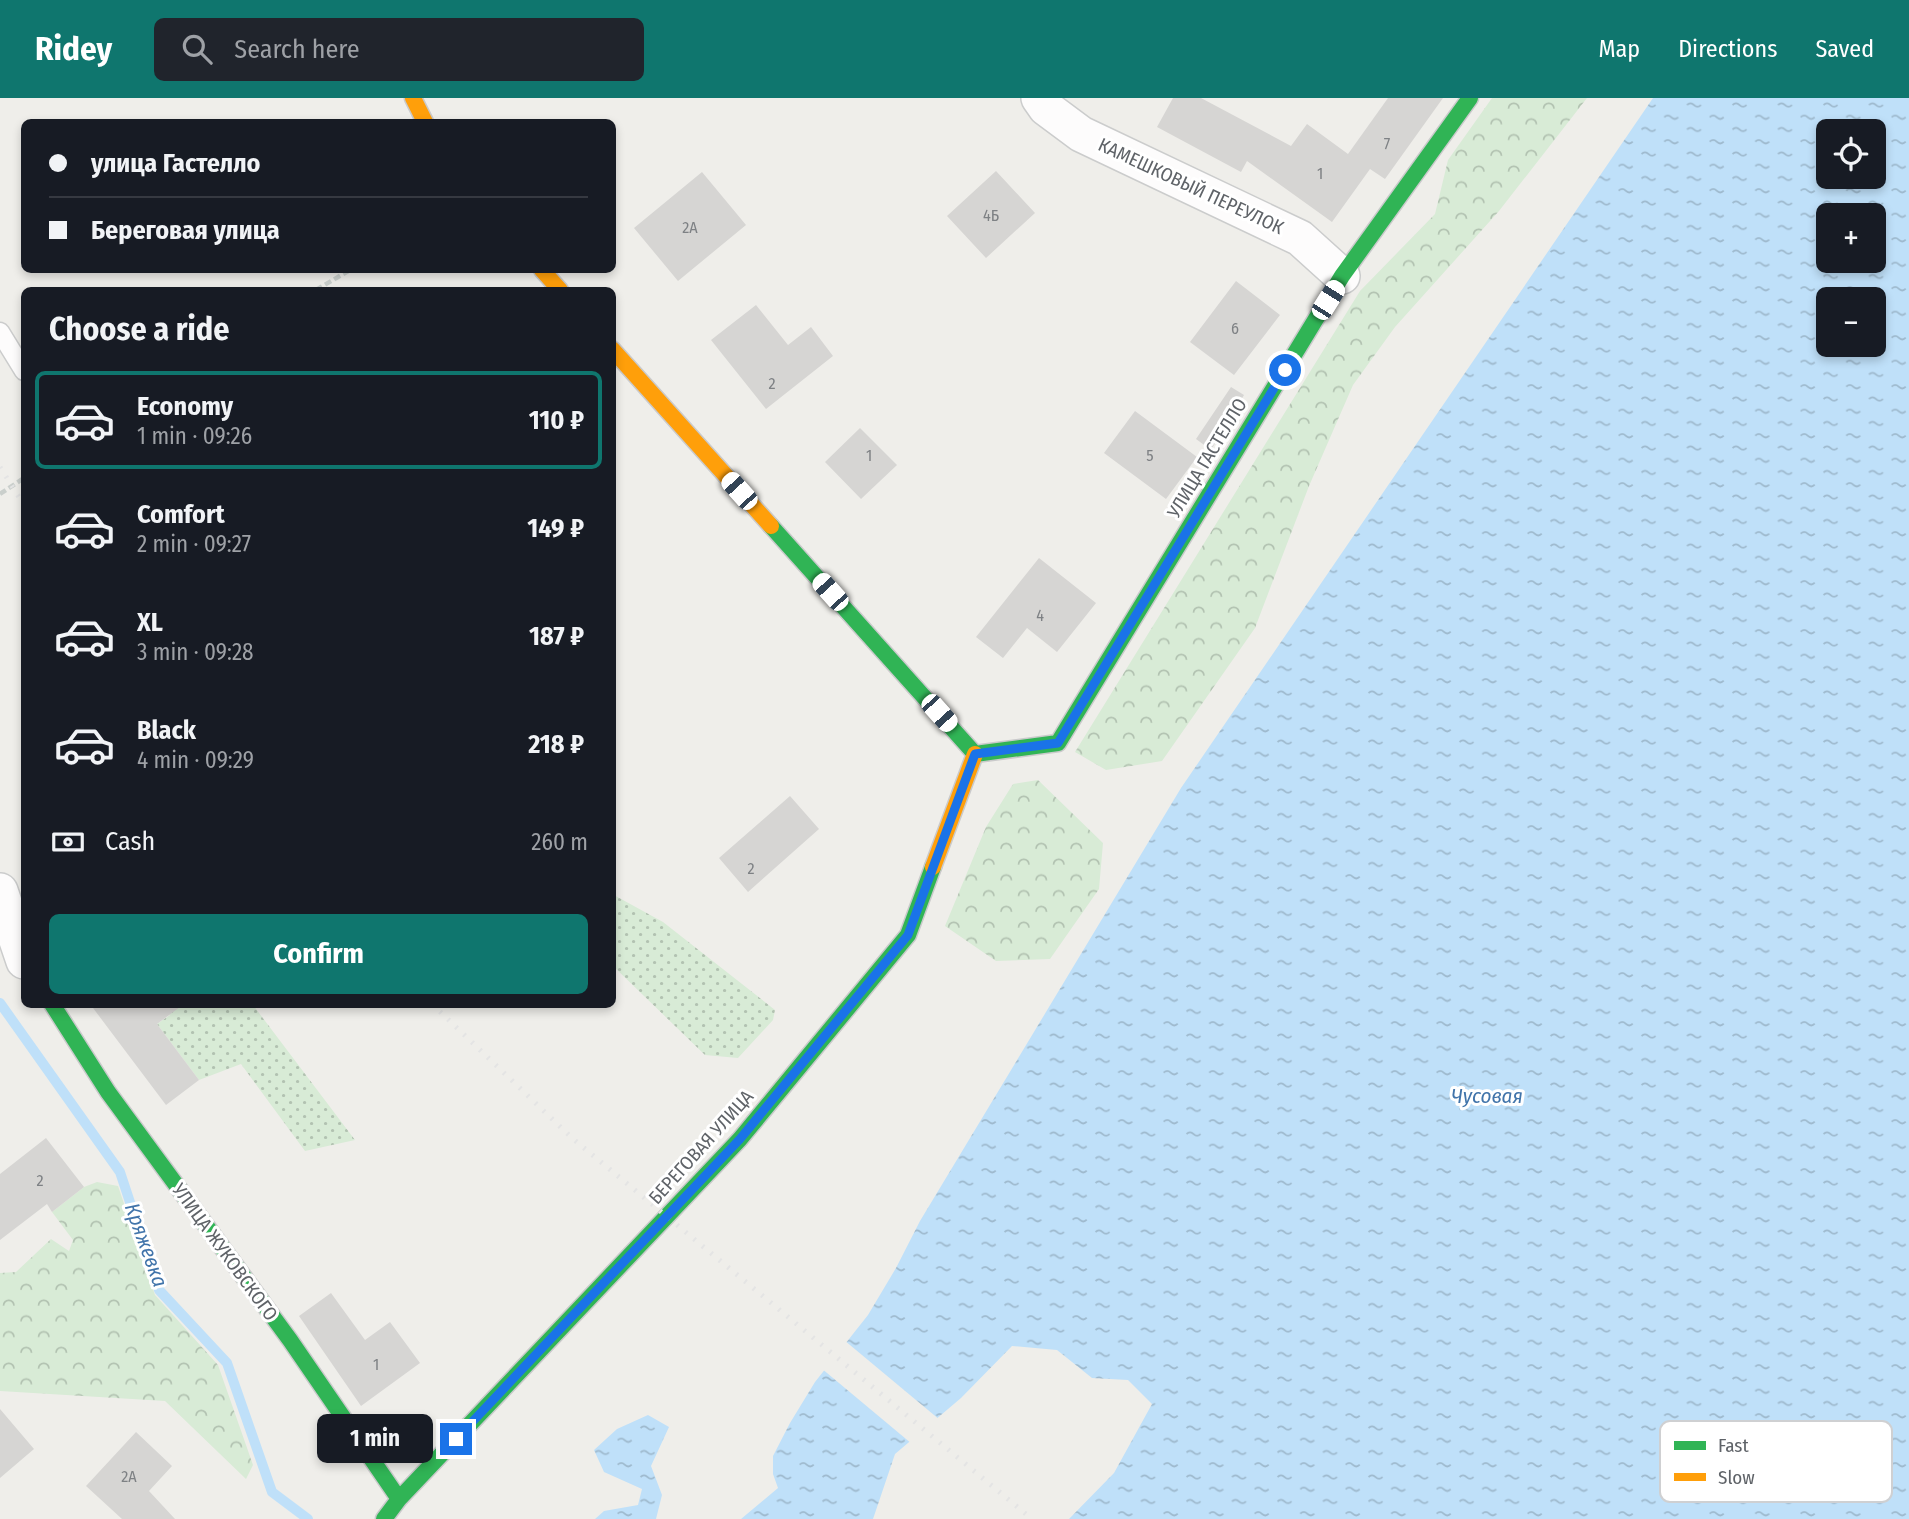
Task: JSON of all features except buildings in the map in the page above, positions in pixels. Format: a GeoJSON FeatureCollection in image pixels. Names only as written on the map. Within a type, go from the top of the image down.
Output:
{"type":"FeatureCollection","features":[{"type":"Feature","properties":{"kind":"street"},"geometry":{"type":"LineString","coordinates":[[413,98],[424,119]]}},
{"type":"Feature","properties":{"kind":"street","name":"КАМЕШКОВЫЙ ПЕРЕУЛОК"},"geometry":{"type":"LineString","coordinates":[[1039,98],[1046,108],[1081,134],[1300,238],[1342,276]]}},
{"type":"Feature","properties":{"kind":"street","name":"УЛИЦА ГАСТЕЛЛО"},"geometry":{"type":"LineString","coordinates":[[975,754],[1058,743],[1342,276],[1470,98]]}},
{"type":"Feature","properties":{"kind":"street"},"geometry":{"type":"LineString","coordinates":[[544,273],[556,287]]}},
{"type":"Feature","properties":{"kind":"street"},"geometry":{"type":"LineString","coordinates":[[616,353],[975,754]]}},
{"type":"Feature","properties":{"kind":"street","name":"БЕРЕГОВАЯ УЛИЦА"},"geometry":{"type":"LineString","coordinates":[[384,1519],[399,1499],[740,1139],[908,935],[975,754]]}},
{"type":"Feature","properties":{"kind":"street"},"geometry":{"type":"LineString","coordinates":[[0,891],[21,952]]}},
{"type":"Feature","properties":{"kind":"street","name":"УЛИЦА ЖУКОВСКОГО"},"geometry":{"type":"LineString","coordinates":[[55,1008],[108,1092],[290,1340],[399,1499]]}},
{"type":"Feature","properties":{"kind":"lane"},"geometry":{"type":"LineString","coordinates":[[0,332],[21,366]]}},
{"type":"Feature","properties":{"kind":"path"},"geometry":{"type":"LineString","coordinates":[[321,287],[345,273]]}},
{"type":"Feature","properties":{"kind":"path"},"geometry":{"type":"LineString","coordinates":[[0,494],[21,480]]}},
{"type":"Feature","properties":{"kind":"green space"},"geometry":{"type":"Polygon","coordinates":[[[1492,98],[1587,98],[1499,211],[1395,327],[1353,385],[1309,486],[1255,628],[1162,761],[1106,770],[1075,752],[1360,291],[1435,214],[1448,160],[1492,98]]]}},
{"type":"Feature","properties":{"kind":"green space"},"geometry":{"type":"Polygon","coordinates":[[[1038,780],[1103,843],[1099,889],[1050,959],[996,961],[945,926],[986,827],[1013,784],[1038,780]]]}},
{"type":"Feature","properties":{"kind":"green space"},"geometry":{"type":"Polygon","coordinates":[[[616,896],[663,922],[775,1010],[773,1020],[738,1058],[705,1055],[616,969],[616,896]]]}},
{"type":"Feature","properties":{"kind":"green space"},"geometry":{"type":"Polygon","coordinates":[[[164,1008],[255,1008],[355,1140],[305,1151],[241,1064],[199,1080],[157,1024],[170,1015],[164,1008]]]}},
{"type":"Feature","properties":{"kind":"green space"},"geometry":{"type":"Polygon","coordinates":[[[97,1182],[118,1186],[155,1295],[218,1365],[253,1465],[246,1479],[165,1401],[0,1391],[0,1273],[16,1272],[51,1239],[69,1251],[73,1240],[52,1212],[84,1187],[97,1182]]]}},
{"type":"Feature","properties":{"kind":"water","name":"Чусовая"},"geometry":{"type":"Polygon","coordinates":[[[1653,98],[1909,98],[1909,1519],[1069,1519],[1114,1473],[1152,1404],[1128,1380],[1092,1378],[1057,1350],[1012,1346],[961,1398],[895,1454],[873,1519],[741,1519],[778,1488],[773,1474],[773,1456],[790,1423],[815,1382],[868,1315],[920,1221],[1181,788],[1653,98]]]}},
{"type":"Feature","properties":{"kind":"water"},"geometry":{"type":"Polygon","coordinates":[[[648,1415],[669,1427],[651,1466],[662,1495],[656,1519],[595,1519],[604,1511],[638,1505],[642,1489],[604,1472],[594,1450],[617,1429],[648,1415]]]}},
{"type":"Feature","properties":{"kind":"pier"},"geometry":{"type":"Polygon","coordinates":[[[844,1340],[940,1420],[912,1444],[821,1368],[844,1340]]]}},
{"type":"Feature","properties":{"kind":"waterway","name":"Кряжевка"},"geometry":{"type":"LineString","coordinates":[[0,1003],[120,1172],[159,1290],[227,1363],[272,1492],[308,1519]]}},
{"type":"Feature","properties":{"kind":"railway"},"geometry":{"type":"LineString","coordinates":[[0,467],[21,500]]}},
{"type":"Feature","properties":{"kind":"railway"},"geometry":{"type":"LineString","coordinates":[[436,1008],[572,1138],[1032,1519]]}},
{"type":"Feature","properties":{"kind":"traffic: fast"},"geometry":{"type":"LineString","coordinates":[[975,754],[1058,743],[1342,276],[1470,98]]}},
{"type":"Feature","properties":{"kind":"traffic: fast"},"geometry":{"type":"LineString","coordinates":[[771,526],[975,754]]}},
{"type":"Feature","properties":{"kind":"traffic: fast"},"geometry":{"type":"LineString","coordinates":[[384,1519],[399,1499],[740,1139],[908,935],[933,867]]}},
{"type":"Feature","properties":{"kind":"traffic: fast"},"geometry":{"type":"LineString","coordinates":[[55,1008],[108,1092],[290,1340],[399,1499]]}},
{"type":"Feature","properties":{"kind":"traffic: slow"},"geometry":{"type":"LineString","coordinates":[[413,98],[424,119]]}},
{"type":"Feature","properties":{"kind":"traffic: slow"},"geometry":{"type":"LineString","coordinates":[[545,273],[557,287]]}},
{"type":"Feature","properties":{"kind":"traffic: slow"},"geometry":{"type":"LineString","coordinates":[[616,353],[771,526]]}},
{"type":"Feature","properties":{"kind":"traffic: slow"},"geometry":{"type":"LineString","coordinates":[[933,867],[975,754]]}},
{"type":"Feature","properties":{"kind":"route"},"geometry":{"type":"LineString","coordinates":[[456,1439],[740,1139],[908,935],[975,754],[1058,743],[1285,370]]}}]}
